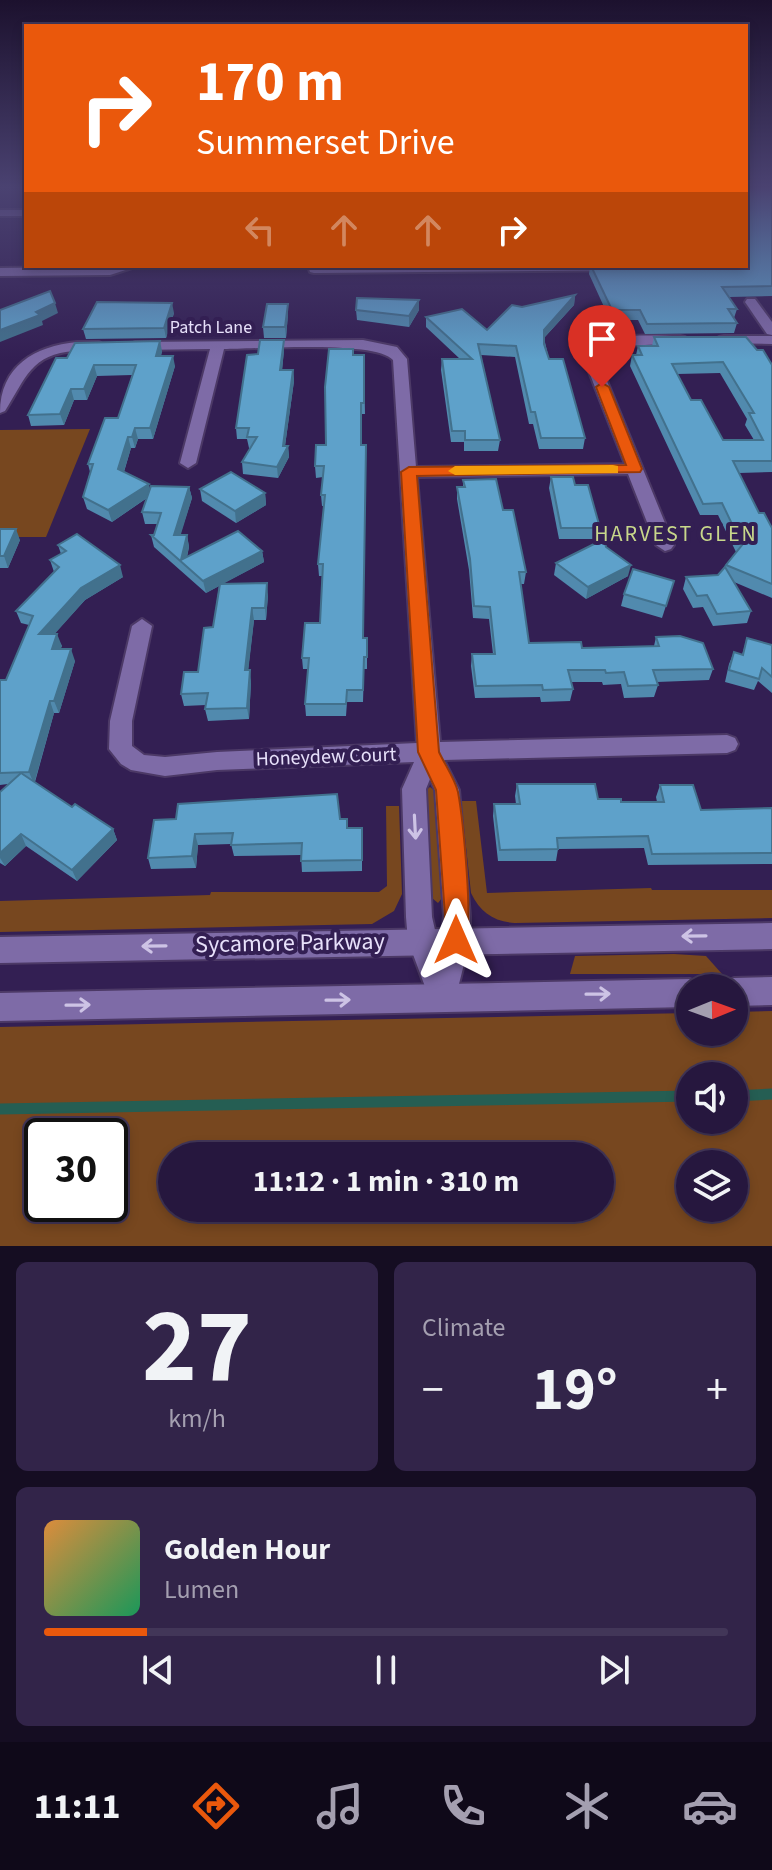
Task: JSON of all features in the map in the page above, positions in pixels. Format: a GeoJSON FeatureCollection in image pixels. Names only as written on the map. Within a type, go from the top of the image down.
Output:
{"type":"FeatureCollection","features":[{"type":"Feature","properties":{"kind":"street"},"geometry":{"type":"LineString","coordinates":[[0,272],[110,271],[123,268]]}},
{"type":"Feature","properties":{"kind":"street"},"geometry":{"type":"LineString","coordinates":[[751,302],[772,331]]}},
{"type":"Feature","properties":{"kind":"street"},"geometry":{"type":"LineString","coordinates":[[665,545],[591,359],[593,351],[604,345],[629,341],[693,340]]}},
{"type":"Feature","properties":{"kind":"street"},"geometry":{"type":"LineString","coordinates":[[708,340],[772,340]]}},
{"type":"Feature","properties":{"kind":"street","name":"Patch Lane"},"geometry":{"type":"LineString","coordinates":[[0,408],[22,366],[31,357],[80,346],[363,344],[392,350],[400,359],[409,472]]}},
{"type":"Feature","properties":{"kind":"street"},"geometry":{"type":"LineString","coordinates":[[188,463],[218,345]]}},
{"type":"Feature","properties":{"kind":"street"},"geometry":{"type":"LineString","coordinates":[[443,998],[456,940],[457,916],[447,790],[429,752],[409,472],[635,469]]}},
{"type":"Feature","properties":{"kind":"street","name":"Honeydew Court"},"geometry":{"type":"LineString","coordinates":[[142,626],[121,721],[121,751],[137,764],[172,766],[217,761],[429,752],[727,744]]}},
{"type":"Feature","properties":{"kind":"street"},"geometry":{"type":"LineString","coordinates":[[429,752],[414,789],[422,941],[443,998]]}},
{"type":"Feature","properties":{"kind":"street","name":"Sycamore Parkway"},"geometry":{"type":"LineString","coordinates":[[0,950],[772,936]]}},
{"type":"Feature","properties":{"kind":"street"},"geometry":{"type":"LineString","coordinates":[[748,992],[772,991]]}},
{"type":"Feature","properties":{"kind":"street"},"geometry":{"type":"LineString","coordinates":[[0,1007],[676,993]]}},
{"type":"Feature","properties":{"kind":"shaded area"},"geometry":{"type":"Polygon","coordinates":[[[90,429],[46,537],[0,537],[0,430],[90,429]]]}},
{"type":"Feature","properties":{"kind":"shaded area"},"geometry":{"type":"Polygon","coordinates":[[[430,787],[435,791],[442,898],[438,903],[432,898],[425,791],[430,787]]]}},
{"type":"Feature","properties":{"kind":"shaded area"},"geometry":{"type":"Polygon","coordinates":[[[461,801],[476,801],[487,893],[651,888],[772,890],[772,918],[501,921],[483,911],[471,893],[461,801]]]}},
{"type":"Feature","properties":{"kind":"shaded area"},"geometry":{"type":"Polygon","coordinates":[[[386,806],[399,806],[402,894],[394,911],[372,924],[0,932],[0,901],[210,895],[211,892],[379,892],[387,886],[386,806]]]}},
{"type":"Feature","properties":{"kind":"shaded area"},"geometry":{"type":"Polygon","coordinates":[[[575,956],[706,956],[722,974],[570,974],[575,956]]]}},
{"type":"Feature","properties":{"kind":"shaded area"},"geometry":{"type":"Polygon","coordinates":[[[772,1011],[772,1246],[0,1246],[0,1027],[676,1013],[676,1046],[748,1046],[748,1012],[772,1011]]]}},
{"type":"Feature","properties":{"kind":"building"},"geometry":{"type":"Polygon","coordinates":[[[748,244],[772,244],[772,286],[722,287],[737,309],[728,309],[737,323],[647,324],[640,310],[612,310],[592,268],[748,268],[748,244]]]}},
{"type":"Feature","properties":{"kind":"building"},"geometry":{"type":"Polygon","coordinates":[[[50,291],[55,303],[36,312],[40,315],[0,330],[0,310],[50,291]]]}},
{"type":"Feature","properties":{"kind":"building"},"geometry":{"type":"Polygon","coordinates":[[[575,295],[544,330],[544,344],[549,359],[563,359],[585,438],[541,438],[535,412],[531,412],[516,346],[478,344],[500,440],[465,440],[465,431],[452,431],[442,359],[472,359],[426,317],[462,309],[487,330],[512,305],[522,307],[575,295]]]}},
{"type":"Feature","properties":{"kind":"building"},"geometry":{"type":"Polygon","coordinates":[[[357,298],[419,300],[409,316],[356,310],[357,298]]]}},
{"type":"Feature","properties":{"kind":"building"},"geometry":{"type":"Polygon","coordinates":[[[97,302],[172,303],[164,328],[83,329],[97,302]]]}},
{"type":"Feature","properties":{"kind":"building"},"geometry":{"type":"Polygon","coordinates":[[[267,304],[288,304],[285,327],[263,327],[267,304]]]}},
{"type":"Feature","properties":{"kind":"building"},"geometry":{"type":"Polygon","coordinates":[[[654,337],[746,337],[757,350],[763,350],[772,365],[772,461],[733,461],[759,513],[764,513],[772,528],[772,584],[726,565],[742,545],[722,503],[703,504],[632,355],[642,355],[638,346],[658,346],[654,337]],[[723,362],[672,364],[691,400],[701,400],[723,440],[763,440],[749,413],[754,413],[723,362]]]}},
{"type":"Feature","properties":{"kind":"building"},"geometry":{"type":"Polygon","coordinates":[[[260,340],[284,340],[280,370],[293,370],[283,446],[288,446],[277,467],[242,462],[257,437],[247,437],[249,428],[236,428],[247,355],[258,354],[260,340]]]}},
{"type":"Feature","properties":{"kind":"building"},"geometry":{"type":"Polygon","coordinates":[[[160,341],[156,356],[173,356],[150,428],[135,428],[132,437],[128,437],[118,469],[149,484],[108,510],[83,497],[93,464],[88,464],[105,418],[118,418],[136,365],[94,365],[84,389],[71,389],[60,414],[28,415],[56,358],[67,358],[75,343],[160,341]]]}},
{"type":"Feature","properties":{"kind":"building"},"geometry":{"type":"Polygon","coordinates":[[[329,349],[353,349],[353,355],[364,355],[361,445],[366,445],[363,638],[367,638],[367,657],[364,657],[363,690],[347,690],[346,704],[305,704],[309,658],[302,658],[305,623],[320,623],[323,564],[318,564],[325,495],[321,495],[324,466],[315,466],[316,445],[326,445],[325,387],[329,349]]]}},
{"type":"Feature","properties":{"kind":"building"},"geometry":{"type":"Polygon","coordinates":[[[231,472],[265,493],[235,511],[200,489],[231,472]]]}},
{"type":"Feature","properties":{"kind":"building"},"geometry":{"type":"Polygon","coordinates":[[[551,477],[573,477],[575,485],[588,485],[600,528],[561,528],[551,477]]]}},
{"type":"Feature","properties":{"kind":"building"},"geometry":{"type":"Polygon","coordinates":[[[496,479],[503,510],[513,510],[526,572],[519,572],[529,643],[581,642],[582,648],[659,646],[656,637],[680,636],[703,643],[713,669],[653,670],[658,685],[628,686],[624,672],[568,670],[573,689],[543,690],[542,685],[476,686],[472,654],[495,654],[490,607],[474,606],[470,559],[457,487],[465,487],[463,480],[496,479]]]}},
{"type":"Feature","properties":{"kind":"building"},"geometry":{"type":"Polygon","coordinates":[[[151,486],[189,487],[174,535],[187,535],[181,560],[238,531],[262,551],[203,581],[151,535],[154,535],[161,513],[142,512],[151,486]]]}},
{"type":"Feature","properties":{"kind":"building"},"geometry":{"type":"Polygon","coordinates":[[[0,529],[16,529],[4,556],[0,556],[0,529]]]}},
{"type":"Feature","properties":{"kind":"building"},"geometry":{"type":"Polygon","coordinates":[[[77,534],[120,565],[81,588],[39,634],[57,634],[52,649],[71,649],[54,701],[50,701],[29,772],[0,773],[0,680],[6,680],[33,616],[16,611],[59,567],[50,560],[66,551],[58,545],[77,534]]]}},
{"type":"Feature","properties":{"kind":"building"},"geometry":{"type":"Polygon","coordinates":[[[604,539],[606,547],[631,565],[588,587],[556,563],[604,539]]]}},
{"type":"Feature","properties":{"kind":"building"},"geometry":{"type":"Polygon","coordinates":[[[725,567],[751,611],[717,614],[707,595],[697,596],[686,577],[718,575],[725,567]]]}},
{"type":"Feature","properties":{"kind":"building"},"geometry":{"type":"Polygon","coordinates":[[[633,569],[674,581],[666,606],[624,594],[633,569]]]}},
{"type":"Feature","properties":{"kind":"building"},"geometry":{"type":"Polygon","coordinates":[[[267,583],[265,608],[252,608],[245,670],[250,670],[247,708],[205,709],[208,693],[181,694],[184,672],[198,672],[204,628],[213,627],[220,584],[267,583]]]}},
{"type":"Feature","properties":{"kind":"building"},"geometry":{"type":"Polygon","coordinates":[[[747,638],[772,645],[772,677],[762,668],[759,679],[729,670],[734,652],[743,655],[747,638]]]}},
{"type":"Feature","properties":{"kind":"building"},"geometry":{"type":"Polygon","coordinates":[[[21,773],[72,807],[75,804],[113,829],[72,870],[21,834],[0,853],[0,792],[21,773]]]}},
{"type":"Feature","properties":{"kind":"building"},"geometry":{"type":"Polygon","coordinates":[[[517,784],[595,784],[598,799],[621,799],[621,802],[664,802],[660,785],[693,785],[701,810],[772,808],[772,853],[652,854],[648,836],[557,838],[558,849],[500,850],[494,804],[520,804],[517,784]]]}},
{"type":"Feature","properties":{"kind":"building"},"geometry":{"type":"Polygon","coordinates":[[[337,794],[340,819],[347,819],[347,828],[362,828],[362,860],[301,861],[302,843],[231,845],[233,833],[195,834],[192,856],[148,858],[154,820],[176,819],[178,804],[337,794]]]}},
{"type":"Feature","properties":{"kind":"waterway"},"geometry":{"type":"LineString","coordinates":[[748,1095],[772,1094]]}},
{"type":"Feature","properties":{"kind":"waterway"},"geometry":{"type":"LineString","coordinates":[[0,1109],[676,1096]]}},
{"type":"Feature","properties":{"kind":"slow traffic"},"geometry":{"type":"LineString","coordinates":[[455,471],[613,469]]}},
{"type":"Feature","properties":{"kind":"district","name":"HARVEST GLEN"},"geometry":{"type":"Point","coordinates":[676,534]}},
{"type":"Feature","properties":{"kind":"route"},"geometry":{"type":"LineString","coordinates":[[456,940],[457,916],[447,790],[429,752],[409,472],[635,469],[602,387]]}}]}
